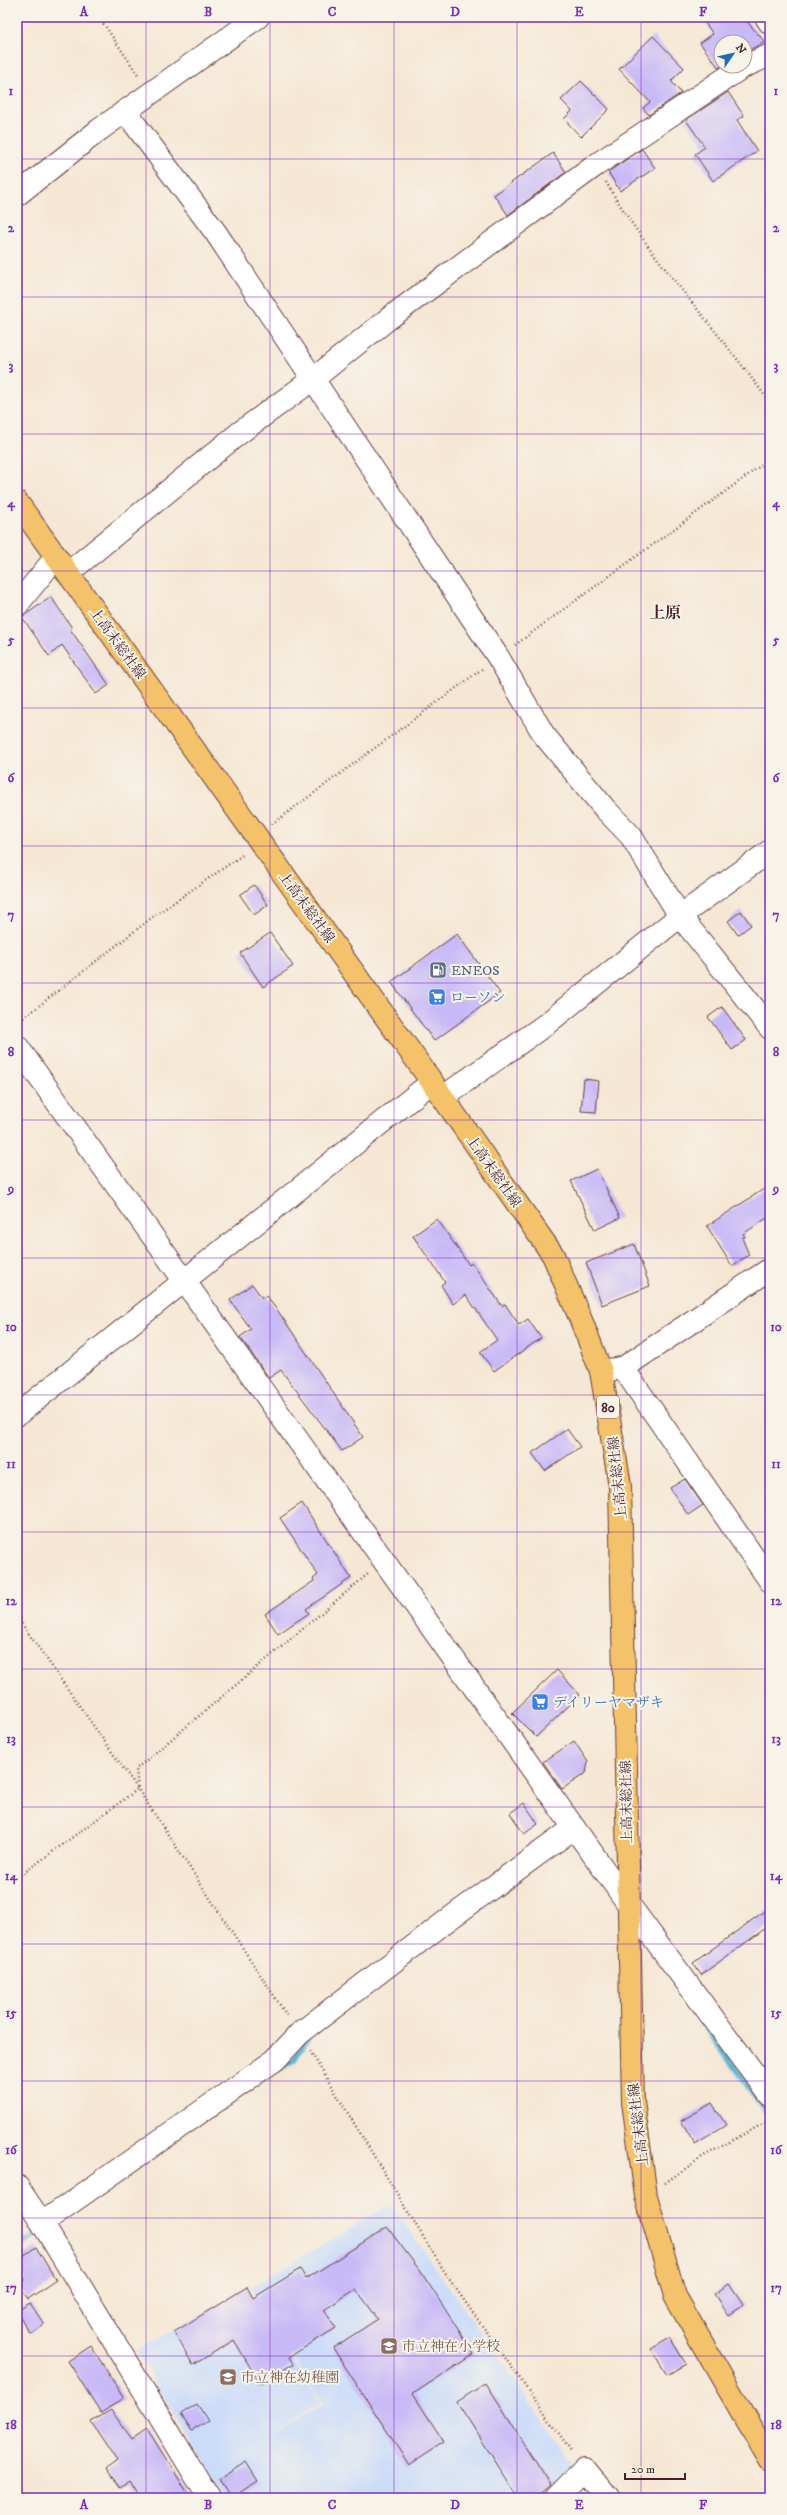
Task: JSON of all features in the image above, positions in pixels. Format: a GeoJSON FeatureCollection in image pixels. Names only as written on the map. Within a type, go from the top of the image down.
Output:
{"type":"FeatureCollection","features":[{"type":"Feature","properties":{"kind":"main road","name":"上高末総社線"},"geometry":{"type":"LineString","coordinates":[[17,502],[438,1090],[553,1256],[601,1371],[620,1486],[624,1555],[627,1902],[633,2102],[646,2196],[675,2296],[770,2461]]}},
{"type":"Feature","properties":{"kind":"street"},"geometry":{"type":"LineString","coordinates":[[17,195],[124,111],[258,17]]}},
{"type":"Feature","properties":{"kind":"street"},"geometry":{"type":"LineString","coordinates":[[766,17],[770,23]]}},
{"type":"Feature","properties":{"kind":"street"},"geometry":{"type":"LineString","coordinates":[[753,62],[770,55]]}},
{"type":"Feature","properties":{"kind":"street"},"geometry":{"type":"LineString","coordinates":[[17,605],[62,565],[312,380],[388,320],[596,166],[733,74]]}},
{"type":"Feature","properties":{"kind":"street"},"geometry":{"type":"LineString","coordinates":[[124,111],[216,233],[312,380],[498,657],[544,735],[605,809],[631,836],[680,916],[770,1028]]}},
{"type":"Feature","properties":{"kind":"street"},"geometry":{"type":"LineString","coordinates":[[17,1415],[186,1280],[438,1090],[545,1024],[680,916],[770,851]]}},
{"type":"Feature","properties":{"kind":"street"},"geometry":{"type":"LineString","coordinates":[[17,1046],[186,1280],[627,1902],[770,2095]]}},
{"type":"Feature","properties":{"kind":"street"},"geometry":{"type":"LineString","coordinates":[[601,1371],[623,1368],[770,1269]]}},
{"type":"Feature","properties":{"kind":"street"},"geometry":{"type":"LineString","coordinates":[[623,1368],[770,1581]]}},
{"type":"Feature","properties":{"kind":"street"},"geometry":{"type":"LineString","coordinates":[[42,2223],[275,2060],[300,2034],[449,1919],[574,1828]]}},
{"type":"Feature","properties":{"kind":"street"},"geometry":{"type":"LineString","coordinates":[[17,2186],[42,2223],[209,2498]]}},
{"type":"Feature","properties":{"kind":"street"},"geometry":{"type":"LineString","coordinates":[[556,2498],[584,2469],[608,2498]]}},
{"type":"Feature","properties":{"kind":"path"},"geometry":{"type":"LineString","coordinates":[[99,17],[150,93]]}},
{"type":"Feature","properties":{"kind":"path"},"geometry":{"type":"LineString","coordinates":[[596,166],[650,251],[737,358],[770,403]]}},
{"type":"Feature","properties":{"kind":"path"},"geometry":{"type":"LineString","coordinates":[[17,1023],[154,916],[498,657],[770,459]]}},
{"type":"Feature","properties":{"kind":"path"},"geometry":{"type":"LineString","coordinates":[[138,1789],[136,1769],[384,1560]]}},
{"type":"Feature","properties":{"kind":"path"},"geometry":{"type":"LineString","coordinates":[[17,1617],[138,1789],[300,2034],[449,2279],[584,2469]]}},
{"type":"Feature","properties":{"kind":"path"},"geometry":{"type":"LineString","coordinates":[[17,1878],[138,1789]]}},
{"type":"Feature","properties":{"kind":"path"},"geometry":{"type":"LineString","coordinates":[[646,2196],[702,2157],[770,2120]]}},
{"type":"Feature","properties":{"kind":"shaded area","name":"市立神在小学校"},"geometry":{"type":"Polygon","coordinates":[[[391,2204],[577,2469],[549,2498],[224,2498],[136,2351],[248,2288],[320,2403],[241,2455],[323,2404],[251,2287],[391,2204]]]}},
{"type":"Feature","properties":{"kind":"building"},"geometry":{"type":"Polygon","coordinates":[[[701,17],[743,17],[765,42],[753,48],[753,34],[713,34],[701,17]]]}},
{"type":"Feature","properties":{"kind":"building"},"geometry":{"type":"Polygon","coordinates":[[[713,34],[713,60],[700,43],[713,34]]]}},
{"type":"Feature","properties":{"kind":"building"},"geometry":{"type":"Polygon","coordinates":[[[653,36],[684,68],[671,81],[681,93],[649,115],[643,108],[650,102],[619,69],[653,36]]]}},
{"type":"Feature","properties":{"kind":"building"},"geometry":{"type":"Polygon","coordinates":[[[581,81],[609,109],[581,137],[564,119],[572,111],[561,100],[581,81]]]}},
{"type":"Feature","properties":{"kind":"building"},"geometry":{"type":"Polygon","coordinates":[[[728,92],[744,116],[737,120],[757,151],[713,181],[695,154],[705,147],[686,120],[728,92]]]}},
{"type":"Feature","properties":{"kind":"building"},"geometry":{"type":"Polygon","coordinates":[[[642,149],[655,168],[620,191],[608,172],[642,149]]]}},
{"type":"Feature","properties":{"kind":"building"},"geometry":{"type":"Polygon","coordinates":[[[553,153],[566,172],[508,215],[494,195],[553,153]]]}},
{"type":"Feature","properties":{"kind":"building"},"geometry":{"type":"Polygon","coordinates":[[[51,597],[72,628],[70,629],[109,685],[96,694],[62,645],[49,656],[22,617],[51,597]]]}},
{"type":"Feature","properties":{"kind":"building"},"geometry":{"type":"Polygon","coordinates":[[[254,885],[268,905],[254,915],[240,895],[254,885]]]}},
{"type":"Feature","properties":{"kind":"building"},"geometry":{"type":"Polygon","coordinates":[[[741,911],[751,925],[738,935],[728,921],[741,911]]]}},
{"type":"Feature","properties":{"kind":"building"},"geometry":{"type":"Polygon","coordinates":[[[270,933],[293,966],[263,987],[240,953],[270,933]]]}},
{"type":"Feature","properties":{"kind":"building"},"geometry":{"type":"Polygon","coordinates":[[[457,934],[500,993],[434,1041],[391,982],[457,934]]]}},
{"type":"Feature","properties":{"kind":"building"},"geometry":{"type":"Polygon","coordinates":[[[722,1007],[746,1040],[732,1050],[708,1017],[722,1007]]]}},
{"type":"Feature","properties":{"kind":"building"},"geometry":{"type":"Polygon","coordinates":[[[584,1079],[599,1081],[596,1112],[581,1111],[584,1079]]]}},
{"type":"Feature","properties":{"kind":"building"},"geometry":{"type":"Polygon","coordinates":[[[597,1169],[620,1218],[595,1230],[571,1181],[597,1169]]]}},
{"type":"Feature","properties":{"kind":"building"},"geometry":{"type":"Polygon","coordinates":[[[770,1185],[770,1216],[743,1234],[745,1237],[742,1238],[749,1255],[732,1266],[707,1226],[770,1185]]]}},
{"type":"Feature","properties":{"kind":"building"},"geometry":{"type":"Polygon","coordinates":[[[437,1219],[469,1265],[472,1263],[502,1306],[505,1304],[519,1325],[528,1319],[541,1338],[494,1371],[480,1352],[497,1340],[466,1295],[453,1304],[441,1285],[445,1282],[413,1236],[437,1219]]]}},
{"type":"Feature","properties":{"kind":"building"},"geometry":{"type":"Polygon","coordinates":[[[634,1244],[650,1286],[602,1305],[586,1263],[634,1244]]]}},
{"type":"Feature","properties":{"kind":"building"},"geometry":{"type":"Polygon","coordinates":[[[252,1284],[262,1298],[266,1296],[278,1311],[363,1437],[342,1451],[281,1370],[269,1378],[240,1337],[251,1329],[230,1300],[252,1284]]]}},
{"type":"Feature","properties":{"kind":"building"},"geometry":{"type":"Polygon","coordinates":[[[567,1429],[580,1447],[545,1471],[532,1453],[567,1429]]]}},
{"type":"Feature","properties":{"kind":"building"},"geometry":{"type":"Polygon","coordinates":[[[685,1479],[703,1505],[688,1515],[670,1488],[685,1479]]]}},
{"type":"Feature","properties":{"kind":"building"},"geometry":{"type":"Polygon","coordinates":[[[302,1503],[351,1578],[306,1609],[309,1613],[278,1634],[265,1614],[314,1581],[313,1579],[318,1575],[280,1518],[302,1503]]]}},
{"type":"Feature","properties":{"kind":"building"},"geometry":{"type":"Polygon","coordinates":[[[557,1670],[580,1695],[536,1737],[512,1713],[557,1670]]]}},
{"type":"Feature","properties":{"kind":"building"},"geometry":{"type":"Polygon","coordinates":[[[574,1741],[588,1762],[586,1773],[562,1789],[543,1762],[574,1741]]]}},
{"type":"Feature","properties":{"kind":"building"},"geometry":{"type":"Polygon","coordinates":[[[524,1803],[538,1824],[524,1834],[510,1813],[524,1803]]]}},
{"type":"Feature","properties":{"kind":"building"},"geometry":{"type":"Polygon","coordinates":[[[770,1907],[770,1925],[701,1975],[693,1963],[770,1907]]]}},
{"type":"Feature","properties":{"kind":"building"},"geometry":{"type":"Polygon","coordinates":[[[712,2103],[726,2125],[695,2144],[681,2121],[712,2103]]]}},
{"type":"Feature","properties":{"kind":"building"},"geometry":{"type":"Polygon","coordinates":[[[387,2227],[421,2272],[474,2354],[413,2394],[444,2442],[409,2465],[333,2348],[378,2319],[356,2289],[324,2310],[336,2328],[289,2357],[293,2364],[260,2384],[234,2340],[193,2365],[174,2332],[247,2287],[253,2298],[300,2269],[306,2279],[387,2227]]]}},
{"type":"Feature","properties":{"kind":"building"},"geometry":{"type":"Polygon","coordinates":[[[36,2247],[56,2280],[28,2299],[17,2284],[25,2279],[17,2267],[17,2260],[36,2247]]]}},
{"type":"Feature","properties":{"kind":"building"},"geometry":{"type":"Polygon","coordinates":[[[729,2284],[743,2305],[728,2315],[714,2294],[729,2284]]]}},
{"type":"Feature","properties":{"kind":"building"},"geometry":{"type":"Polygon","coordinates":[[[30,2303],[44,2324],[30,2334],[17,2311],[30,2303]]]}},
{"type":"Feature","properties":{"kind":"building"},"geometry":{"type":"Polygon","coordinates":[[[670,2338],[686,2364],[667,2375],[651,2349],[670,2338]]]}},
{"type":"Feature","properties":{"kind":"building"},"geometry":{"type":"Polygon","coordinates":[[[91,2346],[124,2398],[101,2413],[68,2361],[91,2346]]]}},
{"type":"Feature","properties":{"kind":"building"},"geometry":{"type":"Polygon","coordinates":[[[486,2383],[551,2485],[536,2498],[519,2498],[457,2402],[486,2383]]]}},
{"type":"Feature","properties":{"kind":"building"},"geometry":{"type":"Polygon","coordinates":[[[197,2404],[208,2421],[192,2431],[181,2414],[197,2404]]]}},
{"type":"Feature","properties":{"kind":"building"},"geometry":{"type":"Polygon","coordinates":[[[111,2410],[132,2439],[147,2429],[191,2498],[139,2498],[129,2481],[120,2487],[107,2468],[117,2461],[91,2422],[111,2410]]]}},
{"type":"Feature","properties":{"kind":"building"},"geometry":{"type":"Polygon","coordinates":[[[246,2462],[258,2481],[231,2498],[219,2479],[246,2462]]]}},
{"type":"Feature","properties":{"kind":"waterway"},"geometry":{"type":"LineString","coordinates":[[693,2009],[770,2117]]}},
{"type":"Feature","properties":{"kind":"waterway"},"geometry":{"type":"LineString","coordinates":[[280,2069],[294,2059],[307,2039]]}},
{"type":"Feature","properties":{"kind":"waterway"},"geometry":{"type":"LineString","coordinates":[[17,2247],[34,2236]]}},
{"type":"Feature","properties":{"kind":"place","name":"ENEOS"},"geometry":{"type":"Point","coordinates":[438,970]}},
{"type":"Feature","properties":{"kind":"place","name":"ローソン"},"geometry":{"type":"Point","coordinates":[437,997]}},
{"type":"Feature","properties":{"kind":"place","name":"デイリーヤマザキ"},"geometry":{"type":"Point","coordinates":[540,1702]}},
{"type":"Feature","properties":{"kind":"place","name":"市立神在小学校"},"geometry":{"type":"Point","coordinates":[389,2346]}},
{"type":"Feature","properties":{"kind":"place","name":"市立神在幼稚園"},"geometry":{"type":"Point","coordinates":[228,2377]}},
{"type":"Feature","properties":{"kind":"district","name":"上原"},"geometry":{"type":"Point","coordinates":[665,612]}}]}
